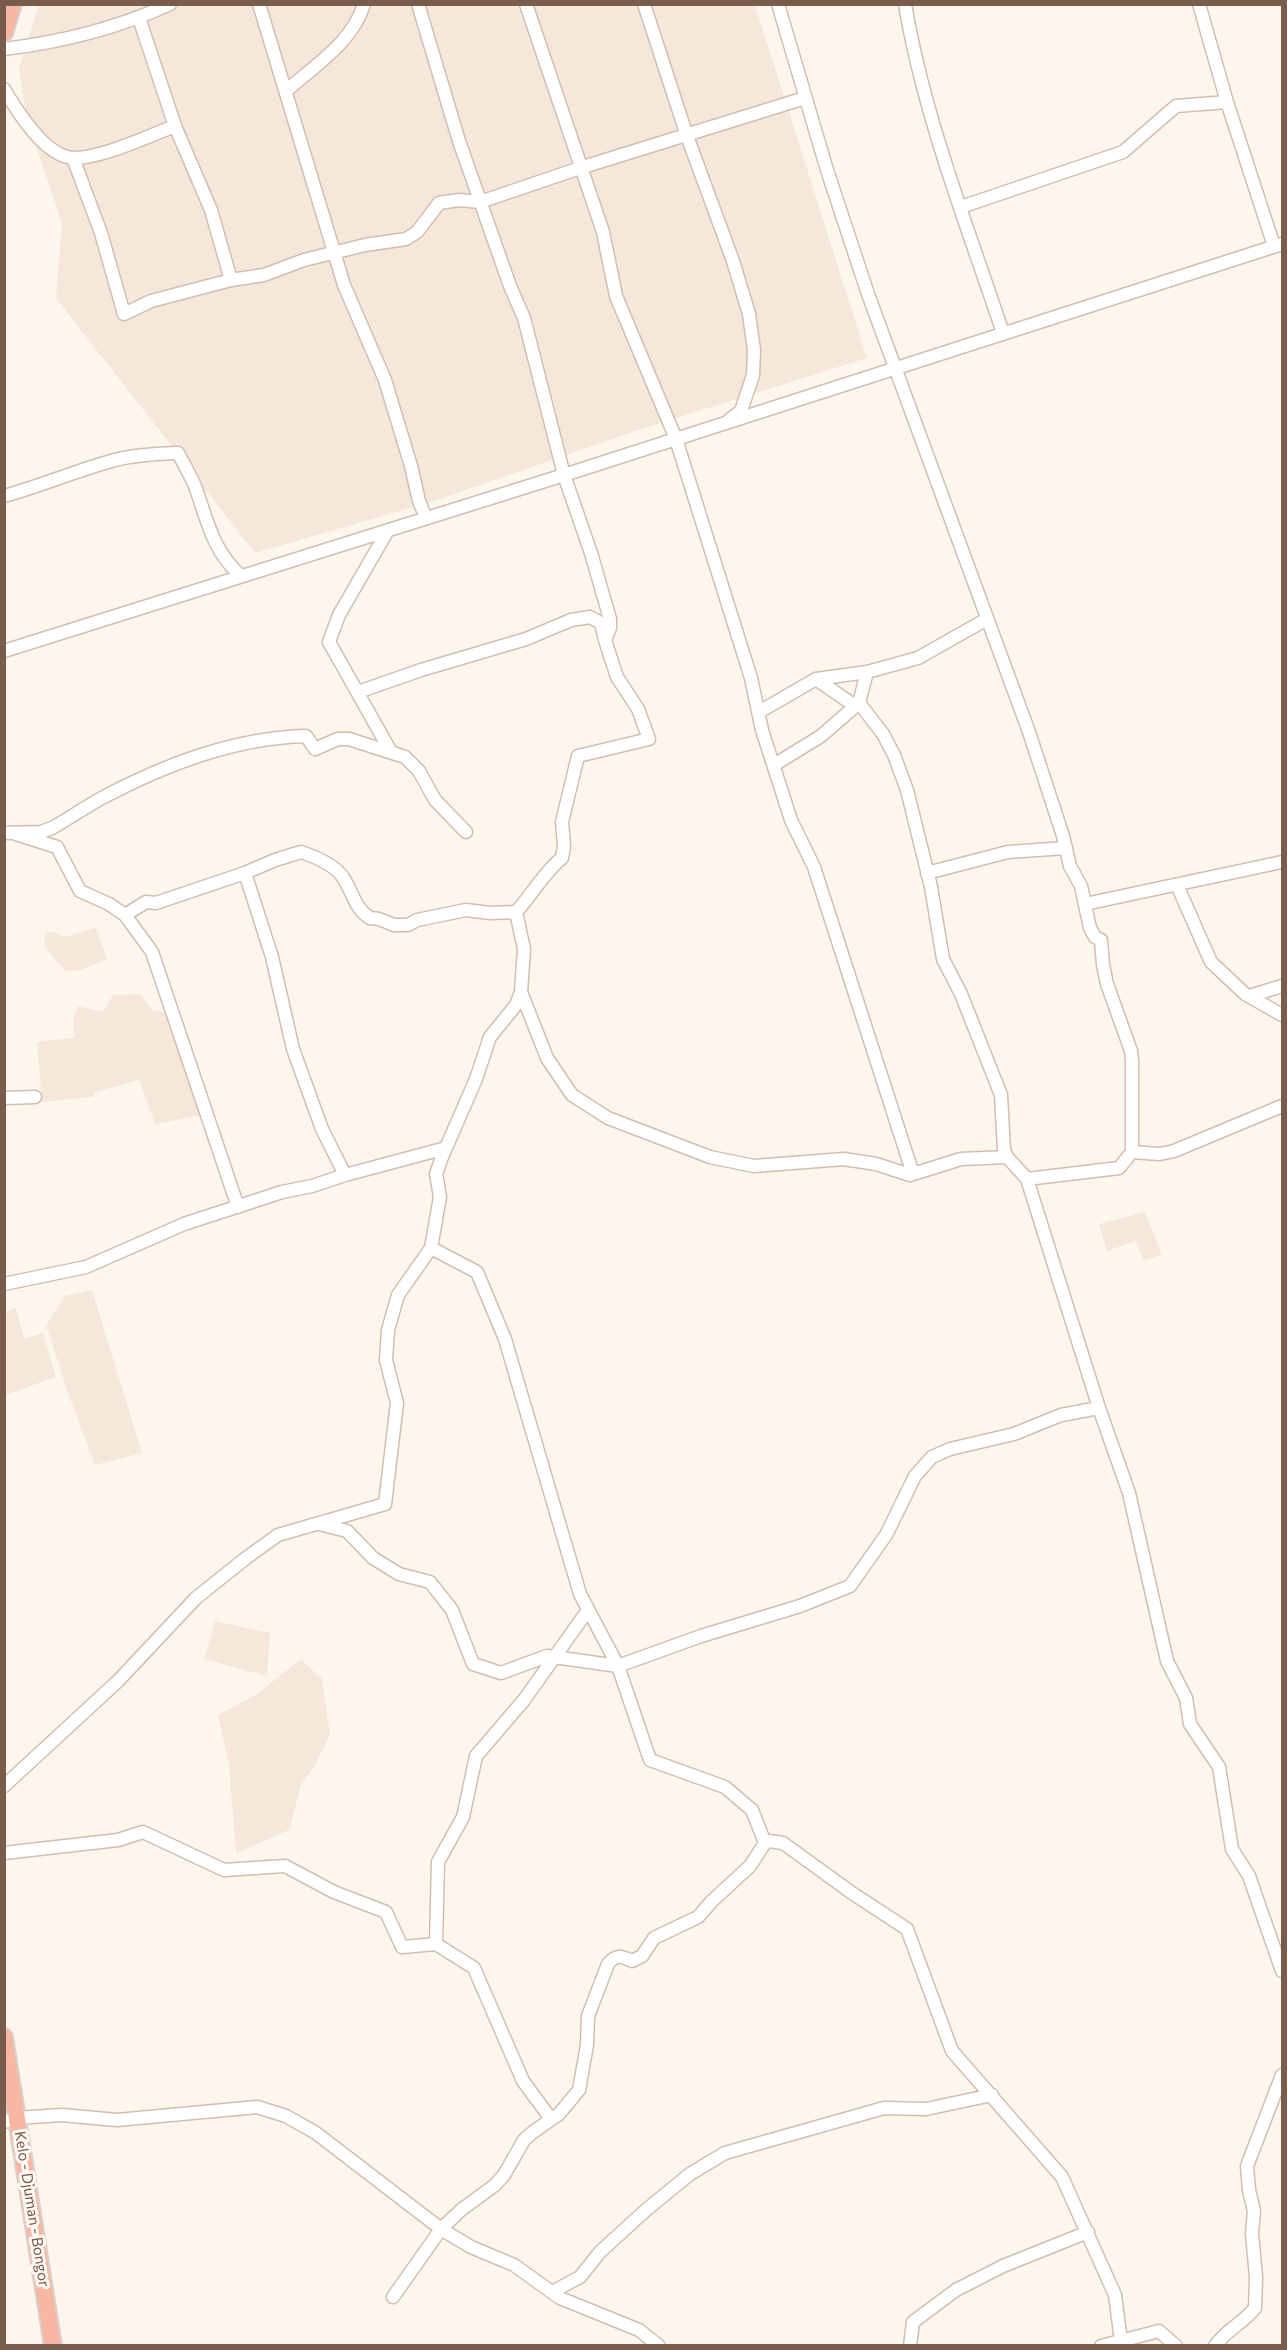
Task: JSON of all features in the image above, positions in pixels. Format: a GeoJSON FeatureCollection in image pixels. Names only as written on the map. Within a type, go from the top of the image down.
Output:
{"type":"FeatureCollection","features":[{"type":"Feature","properties":{"kind":"highway"},"geometry":{"type":"LineString","coordinates":[[4,33],[13,4]]}},
{"type":"Feature","properties":{"kind":"highway","name":"Kelo - Djuman - Bongor"},"geometry":{"type":"LineString","coordinates":[[4,2037],[11,2120],[53,2346]]}},
{"type":"Feature","properties":{"kind":"street"},"geometry":{"type":"LineString","coordinates":[[4,49],[47,44],[139,18],[170,4]]}},
{"type":"Feature","properties":{"kind":"street"},"geometry":{"type":"LineString","coordinates":[[259,4],[344,285],[385,380],[419,501],[426,518]]}},
{"type":"Feature","properties":{"kind":"street"},"geometry":{"type":"LineString","coordinates":[[286,90],[318,64],[351,31],[364,4]]}},
{"type":"Feature","properties":{"kind":"street"},"geometry":{"type":"LineString","coordinates":[[418,4],[448,108],[480,202],[524,318],[564,475],[591,553],[610,619],[610,627],[605,639]]}},
{"type":"Feature","properties":{"kind":"street"},"geometry":{"type":"LineString","coordinates":[[526,4],[583,167],[603,232],[616,296],[676,439],[752,678],[762,730],[790,820],[814,867],[913,1174]]}},
{"type":"Feature","properties":{"kind":"street"},"geometry":{"type":"LineString","coordinates":[[644,4],[687,136],[733,261],[749,314],[754,350],[753,375],[741,411],[726,422]]}},
{"type":"Feature","properties":{"kind":"street"},"geometry":{"type":"LineString","coordinates":[[778,4],[827,170],[894,368],[1045,780],[1070,866],[1081,886],[1090,928],[1095,937],[1101,940],[1102,965],[1107,984],[1131,1051],[1132,1152],[1119,1168],[1027,1179]]}},
{"type":"Feature","properties":{"kind":"street"},"geometry":{"type":"LineString","coordinates":[[905,4],[915,60],[927,105],[1003,333]]}},
{"type":"Feature","properties":{"kind":"street"},"geometry":{"type":"LineString","coordinates":[[4,651],[564,475],[1278,245],[1227,102],[1199,4]]}},
{"type":"Feature","properties":{"kind":"street"},"geometry":{"type":"LineString","coordinates":[[139,18],[175,126],[211,210],[231,280]]}},
{"type":"Feature","properties":{"kind":"street"},"geometry":{"type":"LineString","coordinates":[[4,89],[20,117],[37,137],[60,153],[73,158],[95,155],[175,126]]}},
{"type":"Feature","properties":{"kind":"street"},"geometry":{"type":"LineString","coordinates":[[73,158],[101,233],[124,314],[151,301],[231,280],[264,275],[304,260],[366,245],[406,239],[417,232],[440,203],[459,200],[480,202],[583,167],[805,98]]}},
{"type":"Feature","properties":{"kind":"street"},"geometry":{"type":"LineString","coordinates":[[961,207],[1123,152],[1176,106],[1227,102]]}},
{"type":"Feature","properties":{"kind":"street"},"geometry":{"type":"LineString","coordinates":[[4,496],[109,461],[133,456],[178,453],[194,483],[211,536],[231,567],[241,576]]}},
{"type":"Feature","properties":{"kind":"street"},"geometry":{"type":"LineString","coordinates":[[388,530],[339,615],[330,637],[333,649],[391,752]]}},
{"type":"Feature","properties":{"kind":"street"},"geometry":{"type":"LineString","coordinates":[[125,915],[146,902],[156,903],[301,852],[337,869],[356,904],[365,915],[394,925],[408,925],[417,920],[466,910],[490,913],[516,912],[555,863],[562,858],[564,846],[562,822],[578,756],[649,739],[638,709],[617,676],[601,623],[590,617],[571,620],[526,639],[421,670],[358,692]]}},
{"type":"Feature","properties":{"kind":"street"},"geometry":{"type":"LineString","coordinates":[[759,712],[816,679],[867,672],[918,658],[987,619]]}},
{"type":"Feature","properties":{"kind":"street"},"geometry":{"type":"LineString","coordinates":[[774,765],[821,736],[857,705],[867,672]]}},
{"type":"Feature","properties":{"kind":"street"},"geometry":{"type":"LineString","coordinates":[[816,679],[857,705],[883,734],[894,755],[907,790],[927,873],[943,959],[961,994],[1001,1095],[1002,1143],[1007,1157],[1027,1179],[1099,1408],[1129,1493],[1167,1661],[1186,1698],[1190,1724],[1219,1767],[1232,1849],[1249,1876],[1282,1971]]}},
{"type":"Feature","properties":{"kind":"street"},"geometry":{"type":"LineString","coordinates":[[10,833],[41,832],[52,828],[97,801],[198,754],[306,736],[315,749],[338,739],[349,739],[391,752],[413,763],[435,800],[466,832]]}},
{"type":"Feature","properties":{"kind":"street"},"geometry":{"type":"LineString","coordinates":[[10,833],[57,847],[80,891],[109,904],[125,915],[152,952],[238,1207]]}},
{"type":"Feature","properties":{"kind":"street"},"geometry":{"type":"LineString","coordinates":[[927,873],[1008,852],[1066,848]]}},
{"type":"Feature","properties":{"kind":"street"},"geometry":{"type":"LineString","coordinates":[[1085,904],[1282,862]]}},
{"type":"Feature","properties":{"kind":"street"},"geometry":{"type":"LineString","coordinates":[[245,873],[272,957],[293,1048],[322,1129],[345,1175]]}},
{"type":"Feature","properties":{"kind":"street"},"geometry":{"type":"LineString","coordinates":[[1178,885],[1211,962],[1249,996],[1282,1015]]}},
{"type":"Feature","properties":{"kind":"street"},"geometry":{"type":"LineString","coordinates":[[4,1786],[118,1681],[196,1598],[246,1558],[278,1536],[385,1504],[397,1403],[386,1360],[388,1330],[398,1295],[430,1248],[441,1197],[436,1174],[476,1079],[489,1037],[516,1005],[521,992],[524,949],[516,912]]}},
{"type":"Feature","properties":{"kind":"street"},"geometry":{"type":"LineString","coordinates":[[1249,996],[1282,986]]}},
{"type":"Feature","properties":{"kind":"street"},"geometry":{"type":"LineString","coordinates":[[521,992],[547,1058],[572,1095],[608,1118],[710,1157],[754,1166],[844,1159],[913,1174],[960,1159],[1007,1157]]}},
{"type":"Feature","properties":{"kind":"street"},"geometry":{"type":"LineString","coordinates":[[4,1098],[35,1096]]}},
{"type":"Feature","properties":{"kind":"street"},"geometry":{"type":"LineString","coordinates":[[1132,1152],[1160,1154],[1174,1150],[1282,1106]]}},
{"type":"Feature","properties":{"kind":"street"},"geometry":{"type":"LineString","coordinates":[[4,1284],[86,1267],[184,1224],[282,1192],[446,1148]]}},
{"type":"Feature","properties":{"kind":"street"},"geometry":{"type":"LineString","coordinates":[[393,2297],[441,2229],[460,2210],[495,2186],[524,2140],[559,2114],[579,2090],[587,2045],[588,2016],[608,1964],[614,1957],[620,1956],[632,1961],[642,1956],[654,1938],[698,1917],[750,1866],[765,1843],[752,1810],[725,1787],[650,1760],[618,1666],[580,1594],[505,1339],[477,1272],[430,1248]]}},
{"type":"Feature","properties":{"kind":"street"},"geometry":{"type":"LineString","coordinates":[[318,1524],[347,1531],[374,1558],[399,1574],[430,1582],[452,1610],[473,1664],[501,1673],[547,1656],[618,1666],[701,1636],[800,1606],[850,1586],[886,1535],[915,1476],[932,1457],[950,1449],[1014,1434],[1060,1415],[1099,1408]]}},
{"type":"Feature","properties":{"kind":"street"},"geometry":{"type":"LineString","coordinates":[[436,1944],[438,1862],[463,1816],[476,1756],[524,1700],[588,1610]]}},
{"type":"Feature","properties":{"kind":"street"},"geometry":{"type":"LineString","coordinates":[[4,1853],[118,1840],[143,1832],[224,1870],[285,1866],[334,1892],[386,1912],[402,1947],[436,1944],[474,1968],[523,2081],[551,2119]]}},
{"type":"Feature","properties":{"kind":"street"},"geometry":{"type":"LineString","coordinates":[[769,1841],[783,1843],[907,1929],[952,2051],[1062,2177],[1115,2295],[1120,2341]]}},
{"type":"Feature","properties":{"kind":"street"},"geometry":{"type":"LineString","coordinates":[[1215,2346],[1225,2332],[1238,2325],[1255,2308],[1256,2277],[1252,2234],[1254,2211],[1247,2166],[1282,2075]]}},
{"type":"Feature","properties":{"kind":"street"},"geometry":{"type":"LineString","coordinates":[[552,2292],[580,2277],[600,2252],[646,2210],[690,2174],[725,2153],[884,2108],[926,2109],[992,2095]]}},
{"type":"Feature","properties":{"kind":"street"},"geometry":{"type":"LineString","coordinates":[[11,2120],[62,2115],[117,2120],[257,2107],[286,2116],[316,2133],[441,2229],[471,2247],[514,2265],[560,2298],[639,2330],[659,2346]]}},
{"type":"Feature","properties":{"kind":"street"},"geometry":{"type":"LineString","coordinates":[[910,2346],[913,2322],[956,2290],[1003,2266],[1088,2232]]}},
{"type":"Feature","properties":{"kind":"street"},"geometry":{"type":"LineString","coordinates":[[1101,2346],[1159,2331],[1176,2346]]}},
{"type":"Feature","properties":{"kind":"shaded area"},"geometry":{"type":"Polygon","coordinates":[[[39,5],[755,5],[867,358],[641,429],[437,500],[255,553],[56,298],[62,223],[26,116],[19,68],[39,5]]]}},
{"type":"Feature","properties":{"kind":"shaded area"},"geometry":{"type":"Polygon","coordinates":[[[96,928],[107,959],[81,970],[65,971],[44,946],[45,933],[54,932],[64,937],[96,928]]]}},
{"type":"Feature","properties":{"kind":"shaded area"},"geometry":{"type":"Polygon","coordinates":[[[140,994],[152,1010],[172,1014],[202,1115],[155,1124],[139,1080],[95,1092],[94,1097],[42,1102],[37,1042],[75,1037],[73,1020],[78,1006],[103,1012],[113,995],[140,994]]]}},
{"type":"Feature","properties":{"kind":"shaded area"},"geometry":{"type":"Polygon","coordinates":[[[1145,1212],[1162,1255],[1143,1260],[1136,1241],[1107,1251],[1099,1224],[1145,1212]]]}},
{"type":"Feature","properties":{"kind":"shaded area"},"geometry":{"type":"Polygon","coordinates":[[[92,1290],[142,1453],[95,1465],[46,1325],[65,1296],[92,1290]]]}},
{"type":"Feature","properties":{"kind":"shaded area"},"geometry":{"type":"Polygon","coordinates":[[[16,1308],[24,1339],[43,1333],[56,1377],[5,1395],[5,1312],[16,1308]]]}},
{"type":"Feature","properties":{"kind":"shaded area"},"geometry":{"type":"Polygon","coordinates":[[[215,1621],[270,1633],[267,1676],[204,1659],[215,1621]]]}},
{"type":"Feature","properties":{"kind":"shaded area"},"geometry":{"type":"Polygon","coordinates":[[[301,1659],[322,1679],[330,1735],[315,1765],[301,1785],[289,1830],[236,1853],[229,1765],[218,1715],[257,1694],[301,1659]]]}}]}
